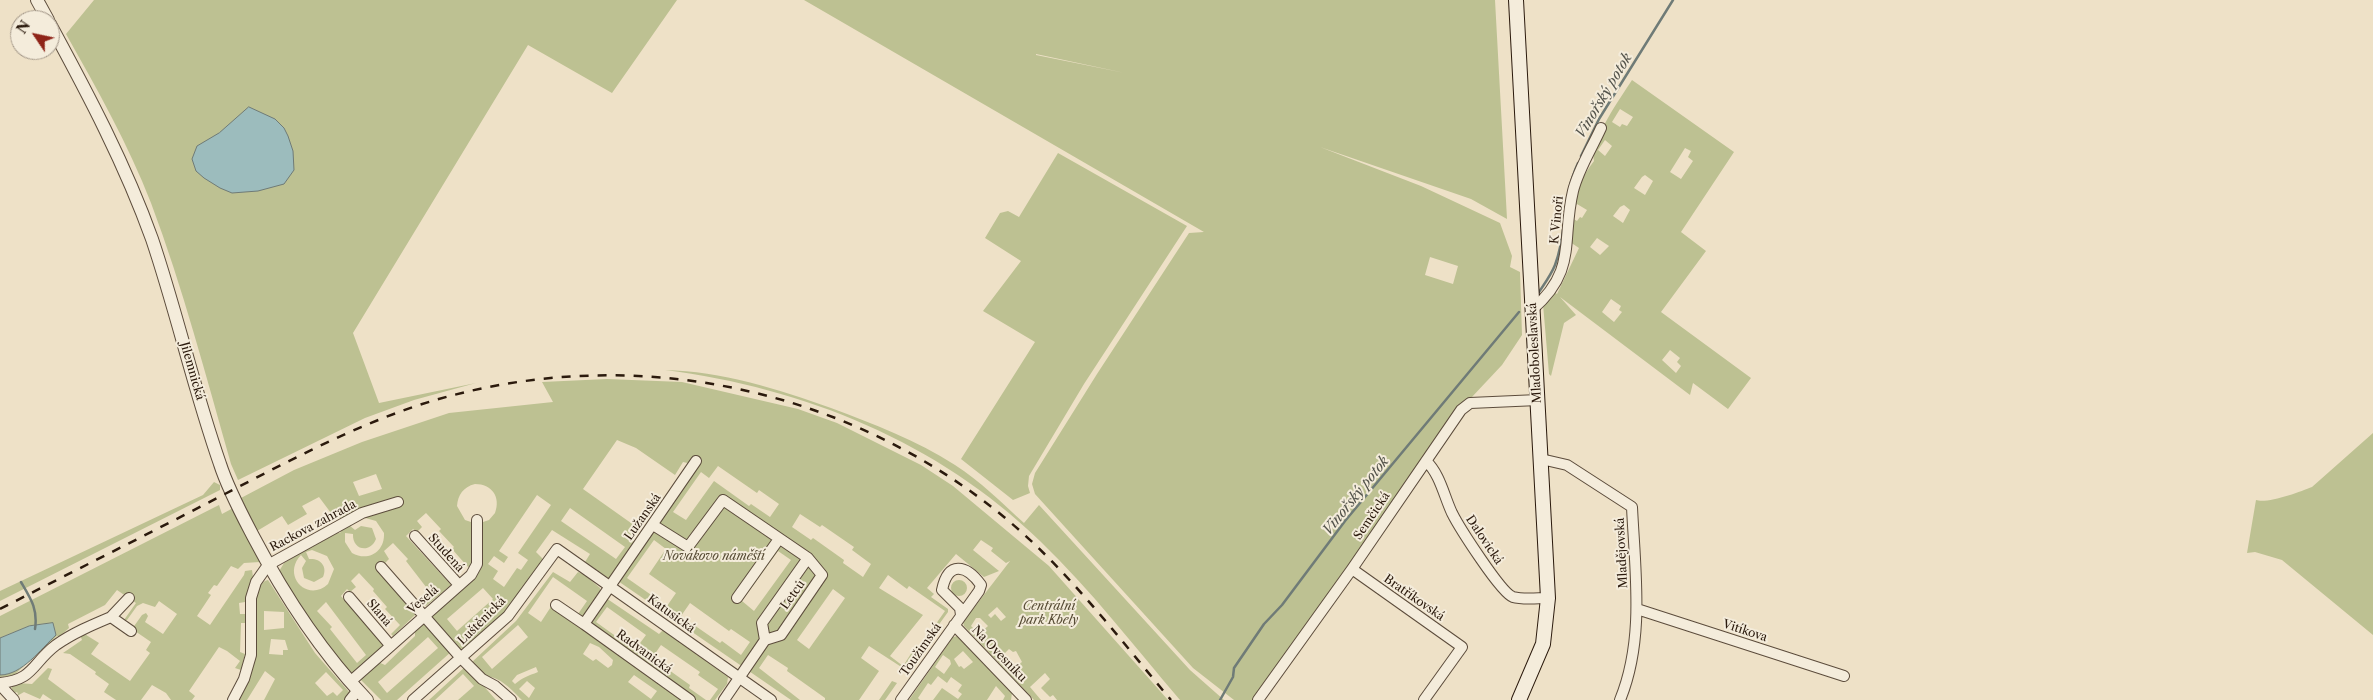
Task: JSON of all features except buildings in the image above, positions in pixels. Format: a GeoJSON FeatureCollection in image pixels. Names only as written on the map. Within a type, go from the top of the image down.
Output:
{"type":"FeatureCollection","features":[{"type":"Feature","properties":{"kind":"main road","name":"Mladoboleslavská"},"geometry":{"type":"LineString","coordinates":[[1516,0],[1548,598],[1542,644],[1519,700]]}},
{"type":"Feature","properties":{"kind":"street","name":"Jilemnická"},"geometry":{"type":"LineString","coordinates":[[60,42],[90,97],[129,181],[173,302],[220,464],[268,565],[353,691],[367,700]]}},
{"type":"Feature","properties":{"kind":"street","name":"K Vinoři"},"geometry":{"type":"LineString","coordinates":[[1532,310],[1546,298],[1560,277],[1566,258],[1574,189],[1601,128]]}},
{"type":"Feature","properties":{"kind":"street","name":"Semčická"},"geometry":{"type":"LineString","coordinates":[[1258,700],[1465,406],[1470,403],[1538,400]]}},
{"type":"Feature","properties":{"kind":"street","name":"Mladějovská"},"geometry":{"type":"LineString","coordinates":[[1541,459],[1567,465],[1632,507],[1637,609],[1635,643],[1630,670],[1620,700]]}},
{"type":"Feature","properties":{"kind":"street","name":"Dalovická"},"geometry":{"type":"LineString","coordinates":[[1426,461],[1435,472],[1461,528],[1488,569],[1512,597],[1548,598]]}},
{"type":"Feature","properties":{"kind":"street","name":"Lužanská"},"geometry":{"type":"LineString","coordinates":[[611,586],[696,462]]}},
{"type":"Feature","properties":{"kind":"street"},"geometry":{"type":"LineString","coordinates":[[653,525],[688,547],[723,500],[779,539],[737,598]]}},
{"type":"Feature","properties":{"kind":"street","name":"Rackova zahrada"},"geometry":{"type":"LineString","coordinates":[[268,565],[362,513],[398,502]]}},
{"type":"Feature","properties":{"kind":"street","name":"Veselá"},"geometry":{"type":"LineString","coordinates":[[353,691],[390,645],[471,575],[477,564],[477,520]]}},
{"type":"Feature","properties":{"kind":"street","name":"Studená"},"geometry":{"type":"LineString","coordinates":[[415,536],[459,586]]}},
{"type":"Feature","properties":{"kind":"street","name":"Letců"},"geometry":{"type":"LineString","coordinates":[[724,700],[766,640],[780,634],[822,575],[808,558],[779,539]]}},
{"type":"Feature","properties":{"kind":"street","name":"Katusická"},"geometry":{"type":"LineString","coordinates":[[557,548],[771,700]]}},
{"type":"Feature","properties":{"kind":"street","name":"Luštěnická"},"geometry":{"type":"LineString","coordinates":[[413,700],[508,616],[557,548]]}},
{"type":"Feature","properties":{"kind":"street","name":"Letců"},"geometry":{"type":"LineString","coordinates":[[766,640],[762,623],[808,558]]}},
{"type":"Feature","properties":{"kind":"street"},"geometry":{"type":"LineString","coordinates":[[233,700],[244,679],[251,655],[251,598],[256,582],[268,565]]}},
{"type":"Feature","properties":{"kind":"street"},"geometry":{"type":"LineString","coordinates":[[381,567],[461,658],[482,679],[495,686],[511,700]]}},
{"type":"Feature","properties":{"kind":"street","name":"Toužimská"},"geometry":{"type":"LineString","coordinates":[[901,700],[962,615],[981,584],[973,574],[959,568],[946,576],[942,590],[960,608],[962,615]]}},
{"type":"Feature","properties":{"kind":"street","name":"Bratříkovská"},"geometry":{"type":"LineString","coordinates":[[1352,569],[1462,647],[1424,700]]}},
{"type":"Feature","properties":{"kind":"street"},"geometry":{"type":"LineString","coordinates":[[584,624],[611,586]]}},
{"type":"Feature","properties":{"kind":"street","name":"Slaná"},"geometry":{"type":"LineString","coordinates":[[349,597],[390,645]]}},
{"type":"Feature","properties":{"kind":"street"},"geometry":{"type":"LineString","coordinates":[[0,684],[17,682],[30,672],[54,646],[84,628],[111,617],[128,598]]}},
{"type":"Feature","properties":{"kind":"street","name":"Radvanická"},"geometry":{"type":"LineString","coordinates":[[556,604],[690,700]]}},
{"type":"Feature","properties":{"kind":"street","name":"Vitíkova"},"geometry":{"type":"LineString","coordinates":[[1637,609],[1844,676]]}},
{"type":"Feature","properties":{"kind":"street"},"geometry":{"type":"LineString","coordinates":[[111,617],[131,631]]}},
{"type":"Feature","properties":{"kind":"street","name":"Na Ovesníku"},"geometry":{"type":"LineString","coordinates":[[954,624],[1021,698]]}},
{"type":"Feature","properties":{"kind":"street"},"geometry":{"type":"LineString","coordinates":[[0,684],[14,700]]}},
{"type":"Feature","properties":{"kind":"green space"},"geometry":{"type":"Polygon","coordinates":[[[94,0],[677,0],[612,93],[528,45],[353,333],[379,403],[476,383],[414,400],[365,418],[238,480],[231,464],[184,300],[151,203],[122,138],[66,34],[94,0]]]}},
{"type":"Feature","properties":{"kind":"green space"},"geometry":{"type":"Polygon","coordinates":[[[804,0],[1495,0],[1507,219],[1471,199],[1320,147],[1421,186],[1500,223],[1512,256],[1510,267],[1520,272],[1522,335],[1502,365],[1471,398],[1254,700],[1234,700],[1193,668],[1035,494],[1032,484],[1035,473],[1189,233],[1204,232],[804,0]],[[1036,54],[1036,55],[1125,73],[1036,54]],[[1430,257],[1425,275],[1453,284],[1458,266],[1430,257]]]}},
{"type":"Feature","properties":{"kind":"green space"},"geometry":{"type":"Polygon","coordinates":[[[1632,80],[1734,152],[1681,232],[1706,251],[1661,312],[1751,378],[1728,409],[1693,383],[1690,395],[1560,297],[1576,315],[1564,323],[1551,376],[1549,374],[1543,304],[1554,292],[1557,294],[1579,248],[1570,242],[1572,218],[1577,221],[1580,217],[1582,218],[1587,210],[1577,204],[1573,210],[1578,190],[1581,181],[1594,161],[1596,143],[1601,132],[1632,80]],[[1620,109],[1612,122],[1620,127],[1622,124],[1627,126],[1633,117],[1620,109]],[[1605,140],[1598,150],[1605,156],[1612,146],[1605,140]],[[1685,148],[1670,172],[1681,179],[1693,161],[1688,157],[1691,151],[1685,148]],[[1645,175],[1634,188],[1645,195],[1653,181],[1645,175]],[[1624,205],[1613,216],[1623,223],[1630,210],[1624,205]],[[1597,238],[1590,247],[1600,255],[1609,246],[1597,238]],[[1611,299],[1602,312],[1614,322],[1622,312],[1619,310],[1621,306],[1611,299]],[[1670,350],[1662,360],[1676,373],[1681,366],[1677,362],[1680,358],[1670,350]]]}},
{"type":"Feature","properties":{"kind":"green space"},"geometry":{"type":"Polygon","coordinates":[[[1058,153],[1187,226],[1084,384],[1029,476],[1028,486],[1030,493],[1013,500],[961,459],[1035,342],[983,311],[1021,261],[985,238],[1000,213],[1008,211],[1019,217],[1058,153]]]}},
{"type":"Feature","properties":{"kind":"green space"},"geometry":{"type":"Polygon","coordinates":[[[665,370],[728,377],[749,382],[831,408],[894,433],[940,456],[964,471],[991,492],[1024,523],[1039,505],[1190,670],[1224,700],[1180,700],[1095,599],[1040,541],[1000,506],[958,475],[913,448],[867,425],[818,406],[768,390],[717,378],[665,370]]]}},
{"type":"Feature","properties":{"kind":"green space"},"geometry":{"type":"Polygon","coordinates":[[[607,379],[682,382],[798,409],[837,423],[921,465],[953,486],[1049,566],[1168,700],[1057,700],[1053,695],[1050,697],[1041,688],[1050,679],[1045,673],[1030,687],[1041,700],[1034,700],[964,626],[963,622],[1010,561],[1006,563],[991,551],[993,548],[981,540],[973,550],[999,571],[984,577],[956,554],[927,588],[934,594],[931,597],[948,609],[948,612],[906,670],[869,646],[861,658],[879,671],[859,700],[825,700],[825,698],[787,671],[788,668],[768,655],[759,668],[800,700],[791,700],[618,581],[692,464],[683,462],[675,475],[636,448],[617,440],[583,489],[638,528],[630,539],[636,543],[610,579],[585,562],[590,554],[552,530],[536,552],[543,559],[541,564],[513,605],[466,648],[460,649],[433,618],[433,611],[476,572],[467,566],[452,549],[454,547],[439,531],[441,529],[426,513],[417,521],[422,527],[417,532],[413,529],[406,536],[451,585],[426,606],[424,604],[433,596],[406,561],[408,559],[393,543],[384,551],[389,559],[378,570],[416,614],[393,636],[391,634],[400,625],[385,609],[387,607],[373,591],[374,589],[359,573],[351,581],[356,587],[350,592],[347,589],[341,596],[384,645],[350,675],[321,639],[278,573],[284,563],[332,533],[340,533],[347,522],[331,513],[319,497],[302,506],[307,514],[288,525],[282,516],[257,531],[241,498],[294,470],[362,442],[449,413],[553,402],[542,382],[607,379]],[[718,466],[709,478],[701,472],[673,512],[686,520],[714,481],[749,506],[751,504],[770,517],[779,504],[759,490],[757,493],[718,466]],[[376,474],[353,482],[359,496],[382,489],[376,474]],[[475,484],[464,489],[457,506],[465,520],[474,523],[475,515],[479,515],[480,523],[489,520],[497,507],[494,493],[486,486],[475,484]],[[537,495],[499,551],[508,557],[504,563],[494,556],[488,564],[498,571],[493,579],[504,587],[517,568],[521,570],[528,560],[518,553],[551,505],[537,495]],[[570,508],[561,521],[616,559],[625,547],[570,508]],[[800,514],[792,527],[811,540],[813,538],[844,560],[843,563],[863,577],[871,564],[852,550],[854,547],[822,525],[820,527],[800,514]],[[362,517],[349,525],[355,530],[361,526],[372,528],[376,539],[370,547],[358,547],[353,539],[353,534],[345,533],[345,542],[352,553],[358,556],[369,556],[379,550],[384,540],[384,533],[376,521],[362,517]],[[654,540],[627,578],[667,606],[676,593],[649,574],[666,549],[654,540]],[[312,550],[306,552],[309,559],[320,561],[324,566],[323,577],[314,582],[304,578],[302,568],[306,561],[301,555],[296,563],[295,578],[305,589],[320,589],[328,584],[334,569],[327,556],[312,550]],[[778,551],[742,601],[754,611],[791,560],[778,551]],[[888,575],[879,588],[923,615],[890,656],[903,666],[916,646],[919,648],[945,611],[909,586],[907,589],[888,575]],[[483,588],[447,619],[457,631],[493,599],[483,588]],[[833,589],[797,640],[809,649],[845,598],[833,589]],[[326,602],[317,611],[332,627],[330,629],[357,663],[366,655],[326,602]],[[690,603],[681,616],[741,655],[750,642],[731,629],[729,631],[690,603]],[[997,607],[988,615],[991,618],[995,614],[1001,621],[1006,617],[997,607]],[[976,618],[971,626],[979,634],[988,626],[980,618],[976,618]],[[1009,649],[1001,657],[1006,662],[1004,664],[1012,669],[1022,662],[1016,651],[1013,652],[1009,649]]]}},
{"type":"Feature","properties":{"kind":"green space"},"geometry":{"type":"Polygon","coordinates":[[[2373,433],[2373,635],[2282,560],[2255,552],[2247,553],[2256,500],[2275,499],[2312,487],[2373,433]]]}},
{"type":"Feature","properties":{"kind":"green space"},"geometry":{"type":"Polygon","coordinates":[[[214,482],[220,485],[220,490],[0,601],[0,591],[203,495],[214,482]]]}},
{"type":"Feature","properties":{"kind":"green space"},"geometry":{"type":"Polygon","coordinates":[[[219,505],[222,514],[235,507],[260,562],[244,563],[238,569],[231,566],[217,586],[214,585],[208,593],[211,595],[197,616],[210,625],[245,571],[252,570],[253,577],[245,602],[239,603],[240,614],[246,614],[246,623],[241,623],[240,652],[245,654],[241,670],[235,668],[240,661],[219,647],[189,691],[195,696],[192,700],[171,700],[166,693],[152,685],[141,700],[116,700],[104,692],[109,684],[95,674],[96,672],[70,654],[63,653],[82,640],[80,635],[83,633],[99,643],[91,654],[130,681],[150,653],[146,650],[151,642],[132,629],[142,615],[146,613],[148,616],[145,622],[163,634],[177,614],[159,601],[155,607],[143,603],[137,606],[127,620],[124,620],[136,603],[117,590],[105,605],[68,624],[69,628],[38,653],[56,635],[53,623],[29,626],[0,638],[0,616],[219,505]]]}},
{"type":"Feature","properties":{"kind":"green space"},"geometry":{"type":"Polygon","coordinates":[[[553,572],[570,582],[578,572],[585,575],[600,588],[600,594],[659,634],[663,630],[728,677],[727,684],[715,700],[710,700],[718,689],[698,675],[700,672],[661,645],[652,658],[690,685],[689,688],[706,700],[522,700],[500,681],[489,676],[483,676],[471,663],[516,621],[553,572]],[[553,577],[528,613],[541,622],[556,599],[578,614],[587,601],[553,577]],[[607,607],[596,622],[635,650],[646,635],[607,607]],[[518,625],[482,657],[492,669],[528,637],[518,625]],[[590,643],[583,654],[593,661],[596,659],[608,668],[612,665],[613,660],[599,647],[590,643]],[[536,667],[517,675],[512,681],[515,684],[523,678],[538,672],[536,667]],[[634,675],[628,682],[651,699],[657,691],[634,675]],[[527,681],[519,689],[529,698],[535,688],[527,681]]]}},
{"type":"Feature","properties":{"kind":"green space"},"geometry":{"type":"Polygon","coordinates":[[[268,580],[315,653],[350,693],[345,700],[264,700],[275,679],[265,671],[247,700],[238,700],[244,690],[255,656],[256,602],[258,591],[262,584],[268,580]],[[264,611],[264,630],[284,628],[284,612],[264,611]],[[271,639],[269,654],[283,655],[283,650],[288,650],[285,640],[271,639]],[[326,672],[315,683],[327,696],[333,692],[337,696],[343,690],[326,672]]]}},
{"type":"Feature","properties":{"kind":"green space"},"geometry":{"type":"Polygon","coordinates":[[[956,580],[962,580],[967,585],[965,594],[956,596],[951,591],[951,585],[956,580]]]}},
{"type":"Feature","properties":{"kind":"green space"},"geometry":{"type":"Polygon","coordinates":[[[422,622],[427,624],[452,651],[397,700],[381,700],[359,678],[378,662],[385,665],[415,636],[415,627],[422,622]],[[428,637],[378,682],[387,693],[438,648],[428,637]]]}},
{"type":"Feature","properties":{"kind":"green space"},"geometry":{"type":"Polygon","coordinates":[[[957,636],[1012,693],[1011,700],[1003,700],[1005,696],[996,686],[987,700],[933,700],[942,688],[958,699],[962,694],[958,691],[962,685],[951,677],[947,683],[938,676],[931,685],[928,683],[918,698],[920,700],[909,700],[953,637],[957,636]],[[963,651],[954,659],[959,667],[961,666],[964,669],[973,662],[963,651]],[[943,655],[935,667],[944,674],[951,664],[950,660],[943,655]]]}},
{"type":"Feature","properties":{"kind":"green space"},"geometry":{"type":"Polygon","coordinates":[[[28,662],[13,676],[0,677],[0,675],[16,671],[28,662]]]}},
{"type":"Feature","properties":{"kind":"green space"},"geometry":{"type":"Polygon","coordinates":[[[466,666],[496,700],[458,700],[474,686],[463,674],[435,700],[429,700],[466,666]]]}},
{"type":"Feature","properties":{"kind":"green space"},"geometry":{"type":"Polygon","coordinates":[[[48,668],[52,669],[48,679],[76,700],[52,700],[43,694],[40,699],[24,692],[17,696],[18,693],[16,692],[14,695],[11,693],[12,686],[18,683],[32,684],[48,668]]]}},
{"type":"Feature","properties":{"kind":"green space"},"geometry":{"type":"Polygon","coordinates":[[[892,681],[897,683],[885,700],[879,700],[892,681]]]}},
{"type":"Feature","properties":{"kind":"water"},"geometry":{"type":"Polygon","coordinates":[[[249,107],[275,119],[284,128],[293,151],[294,170],[284,184],[258,191],[232,193],[204,178],[196,171],[192,159],[197,146],[219,133],[249,107]]]}},
{"type":"Feature","properties":{"kind":"water"},"geometry":{"type":"Polygon","coordinates":[[[53,623],[56,635],[37,654],[16,671],[0,675],[0,638],[29,626],[53,623]]]}},
{"type":"Feature","properties":{"kind":"waterway","name":"Vinořský potok"},"geometry":{"type":"LineString","coordinates":[[1581,156],[1599,119],[1673,0]]}},
{"type":"Feature","properties":{"kind":"waterway","name":"Vinořský potok"},"geometry":{"type":"LineString","coordinates":[[1539,292],[1552,272],[1559,252],[1569,190],[1578,163]]}},
{"type":"Feature","properties":{"kind":"waterway","name":"Vinořský potok"},"geometry":{"type":"LineString","coordinates":[[1220,700],[1233,677],[1234,668],[1264,624],[1282,605],[1345,521],[1519,312]]}},
{"type":"Feature","properties":{"kind":"waterway"},"geometry":{"type":"LineString","coordinates":[[21,582],[35,610],[35,629]]}},
{"type":"Feature","properties":{"kind":"railway"},"geometry":{"type":"LineString","coordinates":[[0,609],[317,447],[366,425],[416,406],[493,386],[570,377],[648,377],[724,386],[799,405],[871,433],[940,471],[1004,517],[1050,559],[1092,605],[1171,700]]}},
{"type":"Feature","properties":{"kind":"park label","name":"Novákovo náměstí"},"geometry":{"type":"Point","coordinates":[714,557]}},
{"type":"Feature","properties":{"kind":"park label","name":"Centrální park Kbely"},"geometry":{"type":"Point","coordinates":[1049,614]}}]}
